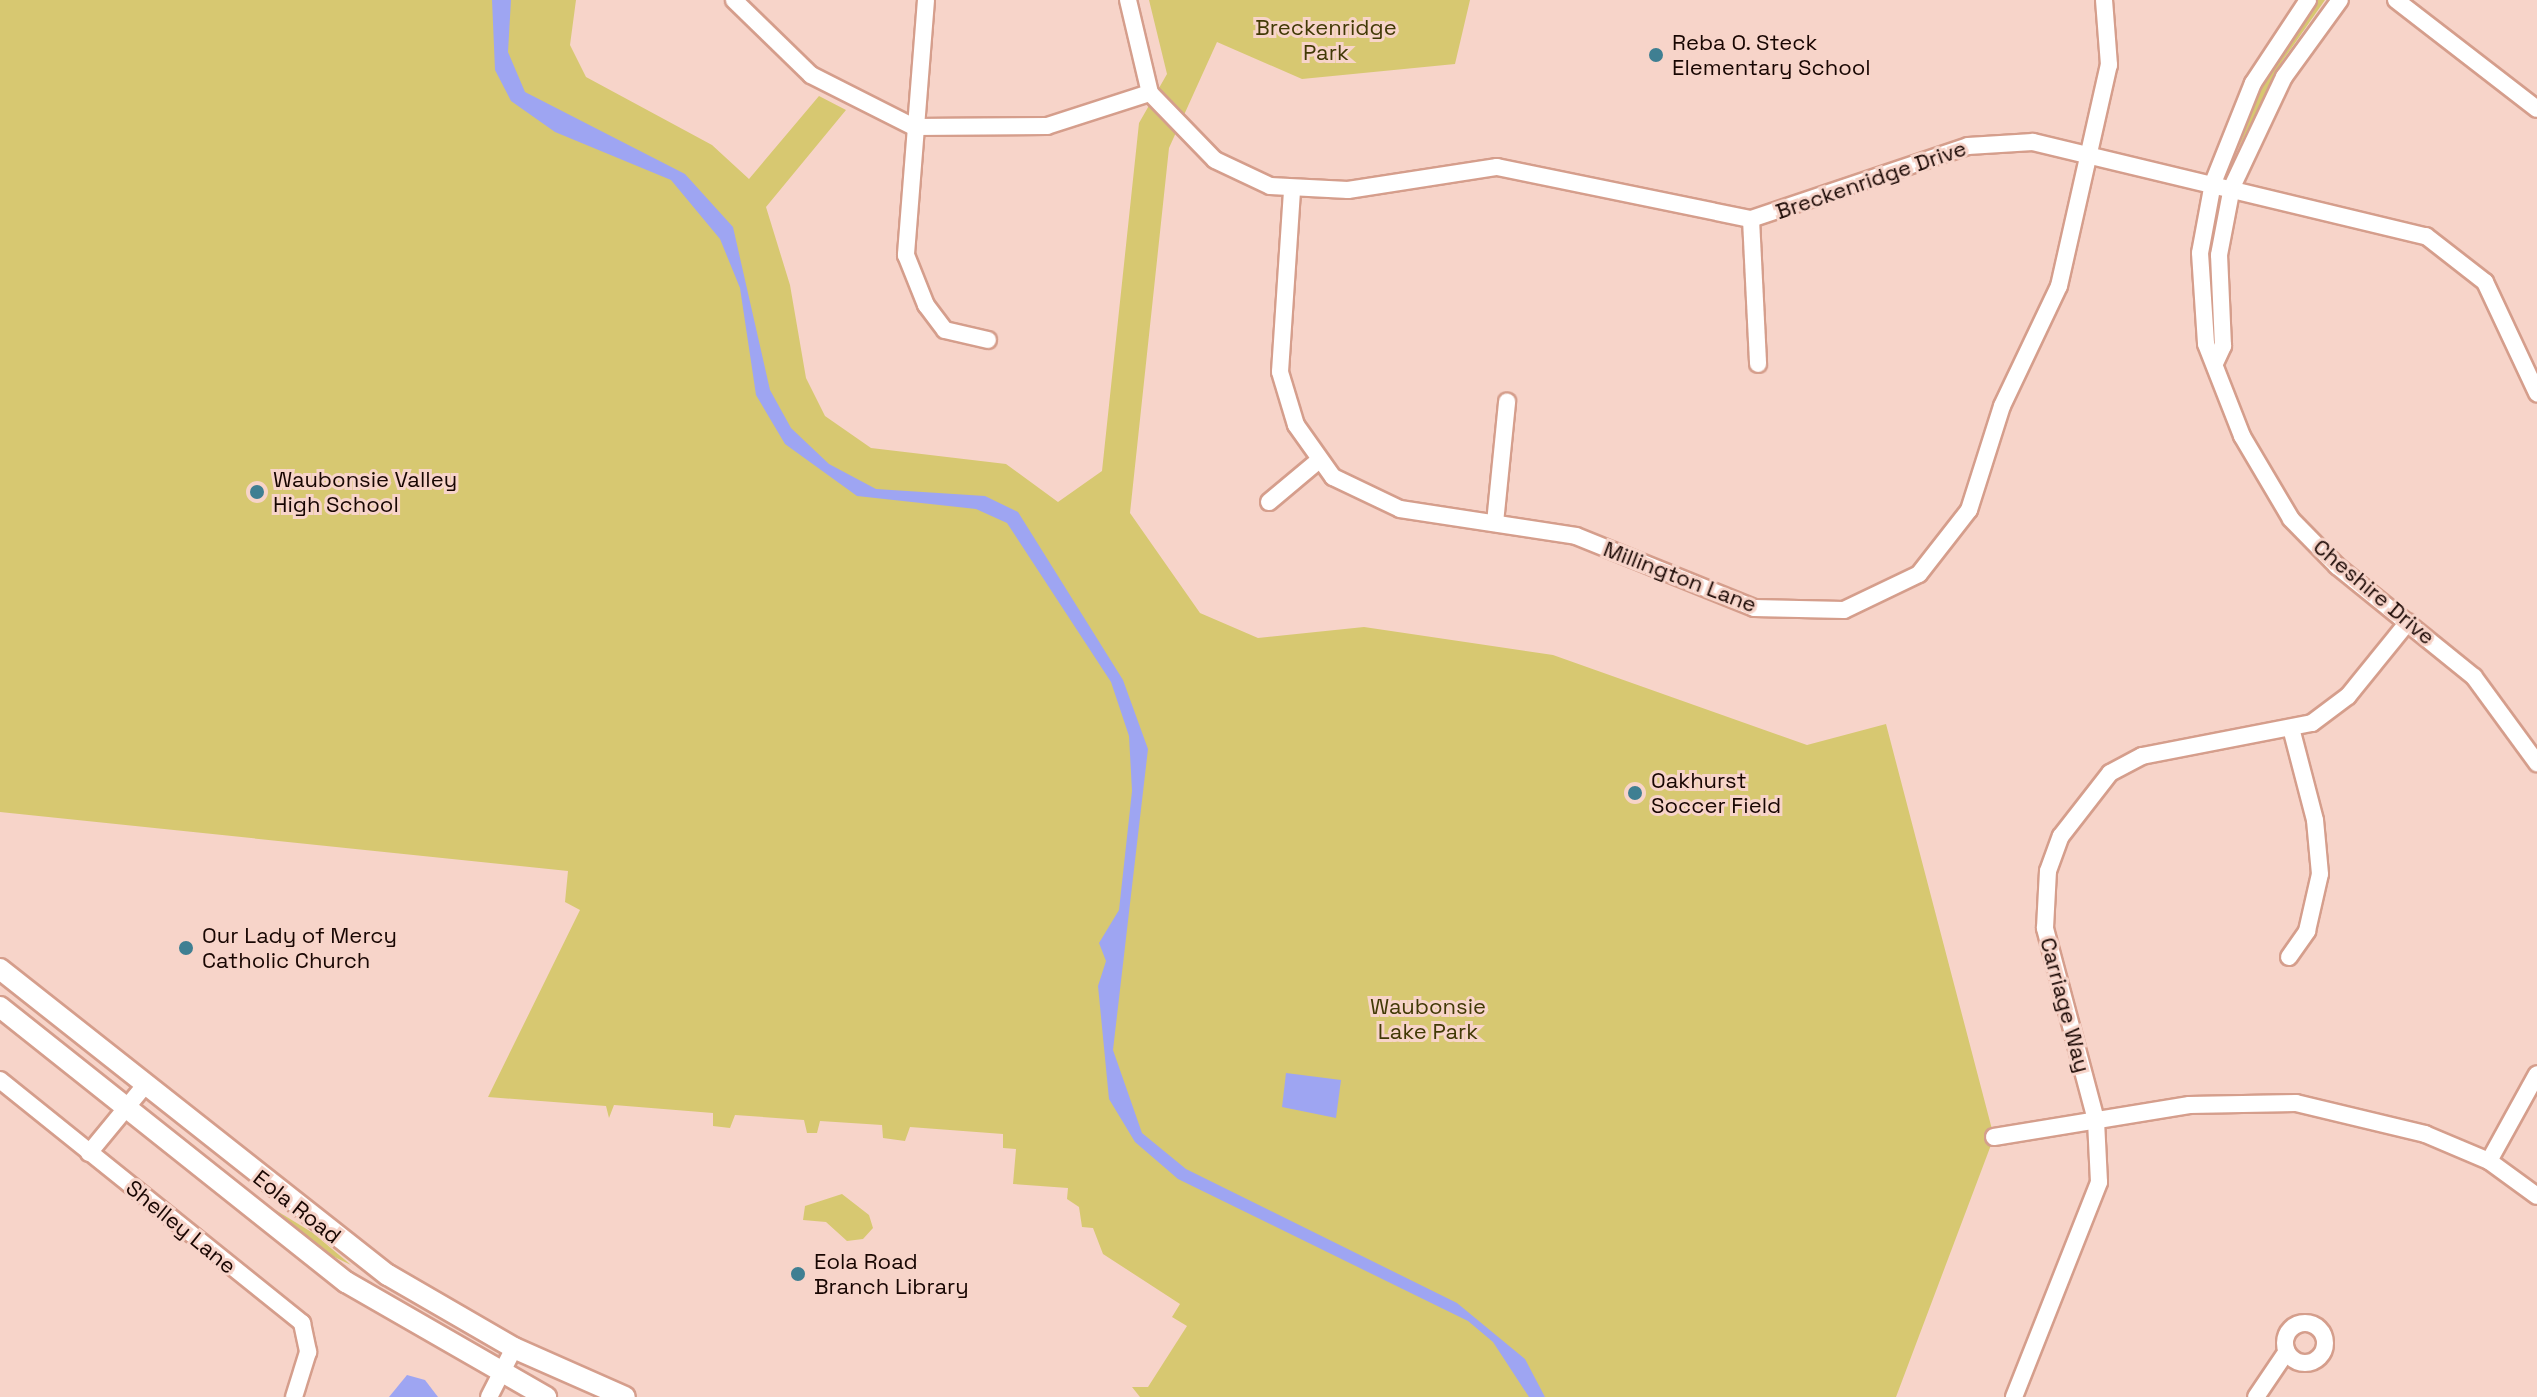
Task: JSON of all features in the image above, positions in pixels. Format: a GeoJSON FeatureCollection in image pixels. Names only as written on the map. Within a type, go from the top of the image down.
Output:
{"type":"FeatureCollection","features":[{"type":"Feature","properties":{"kind":"main road","name":"Eola Road"},"geometry":{"type":"LineString","coordinates":[[0,969],[352,1249],[514,1348],[625,1397]]}},
{"type":"Feature","properties":{"kind":"main road","name":"Eola Road"},"geometry":{"type":"LineString","coordinates":[[0,1007],[346,1282],[500,1375],[546,1397]]}},
{"type":"Feature","properties":{"kind":"street"},"geometry":{"type":"LineString","coordinates":[[734,0],[811,75],[914,127],[1037,128],[1150,93],[1128,0]]}},
{"type":"Feature","properties":{"kind":"street"},"geometry":{"type":"LineString","coordinates":[[926,0],[904,234],[910,272],[945,330],[988,340]]}},
{"type":"Feature","properties":{"kind":"street","name":"Millington Lane"},"geometry":{"type":"LineString","coordinates":[[1292,191],[1278,352],[1288,407],[1318,461],[1383,505],[1576,536],[1772,612],[1844,610],[1919,574],[1969,510],[2002,406],[2052,309],[2109,65],[2104,0]]}},
{"type":"Feature","properties":{"kind":"street","name":"Cheshire Drive"},"geometry":{"type":"LineString","coordinates":[[2308,0],[2253,83],[2213,183],[2199,286],[2206,344],[2216,361],[2242,436],[2291,519],[2505,710],[2537,763]]}},
{"type":"Feature","properties":{"kind":"street","name":"Cheshire Drive"},"geometry":{"type":"LineString","coordinates":[[2216,361],[2223,346],[2219,255],[2232,187],[2270,101],[2340,0]]}},
{"type":"Feature","properties":{"kind":"street"},"geometry":{"type":"LineString","coordinates":[[2396,0],[2537,109]]}},
{"type":"Feature","properties":{"kind":"street","name":"Breckenridge Drive"},"geometry":{"type":"LineString","coordinates":[[1150,93],[1215,160],[1292,191],[1497,167],[1751,219],[1968,146],[2012,141],[2089,153],[2401,226],[2444,246],[2485,282],[2537,393]]}},
{"type":"Feature","properties":{"kind":"street"},"geometry":{"type":"LineString","coordinates":[[1751,219],[1758,364]]}},
{"type":"Feature","properties":{"kind":"street"},"geometry":{"type":"LineString","coordinates":[[1495,523],[1507,402]]}},
{"type":"Feature","properties":{"kind":"street"},"geometry":{"type":"LineString","coordinates":[[1269,502],[1318,461]]}},
{"type":"Feature","properties":{"kind":"street","name":"Carriage Way"},"geometry":{"type":"LineString","coordinates":[[2014,1397],[2094,1199],[2096,1120],[2045,928],[2048,871],[2061,836],[2110,773],[2142,756],[2173,744],[2292,732],[2348,696],[2408,622]]}},
{"type":"Feature","properties":{"kind":"street"},"geometry":{"type":"LineString","coordinates":[[2289,957],[2317,900],[2320,856],[2292,732]]}},
{"type":"Feature","properties":{"kind":"street"},"geometry":{"type":"LineString","coordinates":[[2489,1161],[2537,1074]]}},
{"type":"Feature","properties":{"kind":"street","name":"Shelley Lane"},"geometry":{"type":"LineString","coordinates":[[0,1080],[302,1323],[308,1352],[294,1397]]}},
{"type":"Feature","properties":{"kind":"street"},"geometry":{"type":"LineString","coordinates":[[89,1153],[145,1085]]}},
{"type":"Feature","properties":{"kind":"street"},"geometry":{"type":"LineString","coordinates":[[1994,1137],[2222,1102],[2296,1103],[2395,1123],[2489,1161],[2537,1196]]}},
{"type":"Feature","properties":{"kind":"street"},"geometry":{"type":"LineString","coordinates":[[489,1397],[514,1348]]}},
{"type":"Feature","properties":{"kind":"street"},"geometry":{"type":"LineString","coordinates":[[2256,1397],[2287,1351]]}},
{"type":"Feature","properties":{"kind":"green space","name":"Waubonsie Lake Park"},"geometry":{"type":"Polygon","coordinates":[[[0,0],[576,0],[570,45],[586,77],[712,145],[749,179],[819,96],[846,110],[766,207],[790,285],[806,378],[825,416],[871,448],[1006,464],[1058,502],[1102,471],[1139,123],[1167,74],[1149,0],[1470,0],[1455,64],[1302,79],[1217,42],[1169,148],[1130,513],[1200,613],[1258,638],[1364,627],[1553,655],[1807,745],[1886,724],[1994,1137],[1896,1397],[1140,1397],[1132,1387],[1148,1387],[1187,1326],[1172,1317],[1180,1304],[1103,1254],[1093,1228],[1082,1227],[1079,1207],[1067,1199],[1068,1188],[1013,1184],[1016,1149],[1003,1148],[1003,1134],[910,1127],[905,1141],[883,1138],[882,1125],[820,1121],[817,1133],[807,1133],[804,1120],[735,1115],[730,1128],[713,1126],[713,1113],[614,1105],[609,1118],[606,1106],[488,1097],[580,910],[565,902],[568,871],[0,812],[0,0]]]}},
{"type":"Feature","properties":{"kind":"green space"},"geometry":{"type":"Polygon","coordinates":[[[2315,0],[2325,0],[2283,60],[2238,149],[2267,70],[2315,0]]]}},
{"type":"Feature","properties":{"kind":"green space"},"geometry":{"type":"Polygon","coordinates":[[[842,1194],[869,1215],[873,1228],[863,1239],[847,1241],[826,1222],[803,1220],[805,1206],[842,1194]]]}},
{"type":"Feature","properties":{"kind":"green space"},"geometry":{"type":"Polygon","coordinates":[[[264,1203],[313,1233],[351,1265],[322,1251],[264,1203]]]}},
{"type":"Feature","properties":{"kind":"water"},"geometry":{"type":"Polygon","coordinates":[[[492,0],[511,0],[508,52],[525,92],[685,174],[733,227],[770,390],[791,428],[829,464],[876,489],[985,496],[1018,512],[1123,680],[1148,749],[1113,1050],[1142,1133],[1186,1169],[1457,1303],[1525,1359],[1545,1397],[1529,1397],[1493,1342],[1468,1321],[1178,1179],[1135,1142],[1109,1099],[1098,986],[1106,961],[1099,943],[1119,910],[1132,791],[1129,736],[1111,682],[1007,523],[976,509],[857,496],[785,444],[756,395],[740,288],[720,239],[671,180],[555,132],[511,101],[495,70],[492,0]]]}},
{"type":"Feature","properties":{"kind":"water"},"geometry":{"type":"Polygon","coordinates":[[[1286,1073],[1341,1080],[1336,1118],[1282,1107],[1286,1073]]]}},
{"type":"Feature","properties":{"kind":"water"},"geometry":{"type":"Polygon","coordinates":[[[407,1375],[425,1380],[438,1397],[389,1397],[407,1375]]]}},
{"type":"Feature","properties":{"kind":"place","name":"Reba O. Steck Elementary School"},"geometry":{"type":"Point","coordinates":[1656,55]}},
{"type":"Feature","properties":{"kind":"place","name":"Waubonsie Valley High School"},"geometry":{"type":"Point","coordinates":[257,492]}},
{"type":"Feature","properties":{"kind":"place","name":"Oakhurst Soccer Field"},"geometry":{"type":"Point","coordinates":[1635,793]}},
{"type":"Feature","properties":{"kind":"place","name":"Our Lady of Mercy Catholic Church"},"geometry":{"type":"Point","coordinates":[186,948]}},
{"type":"Feature","properties":{"kind":"place","name":"Eola Road Branch Library"},"geometry":{"type":"Point","coordinates":[798,1274]}},
{"type":"Feature","properties":{"kind":"park label","name":"Breckenridge Park"},"geometry":{"type":"Point","coordinates":[1326,40]}}]}
